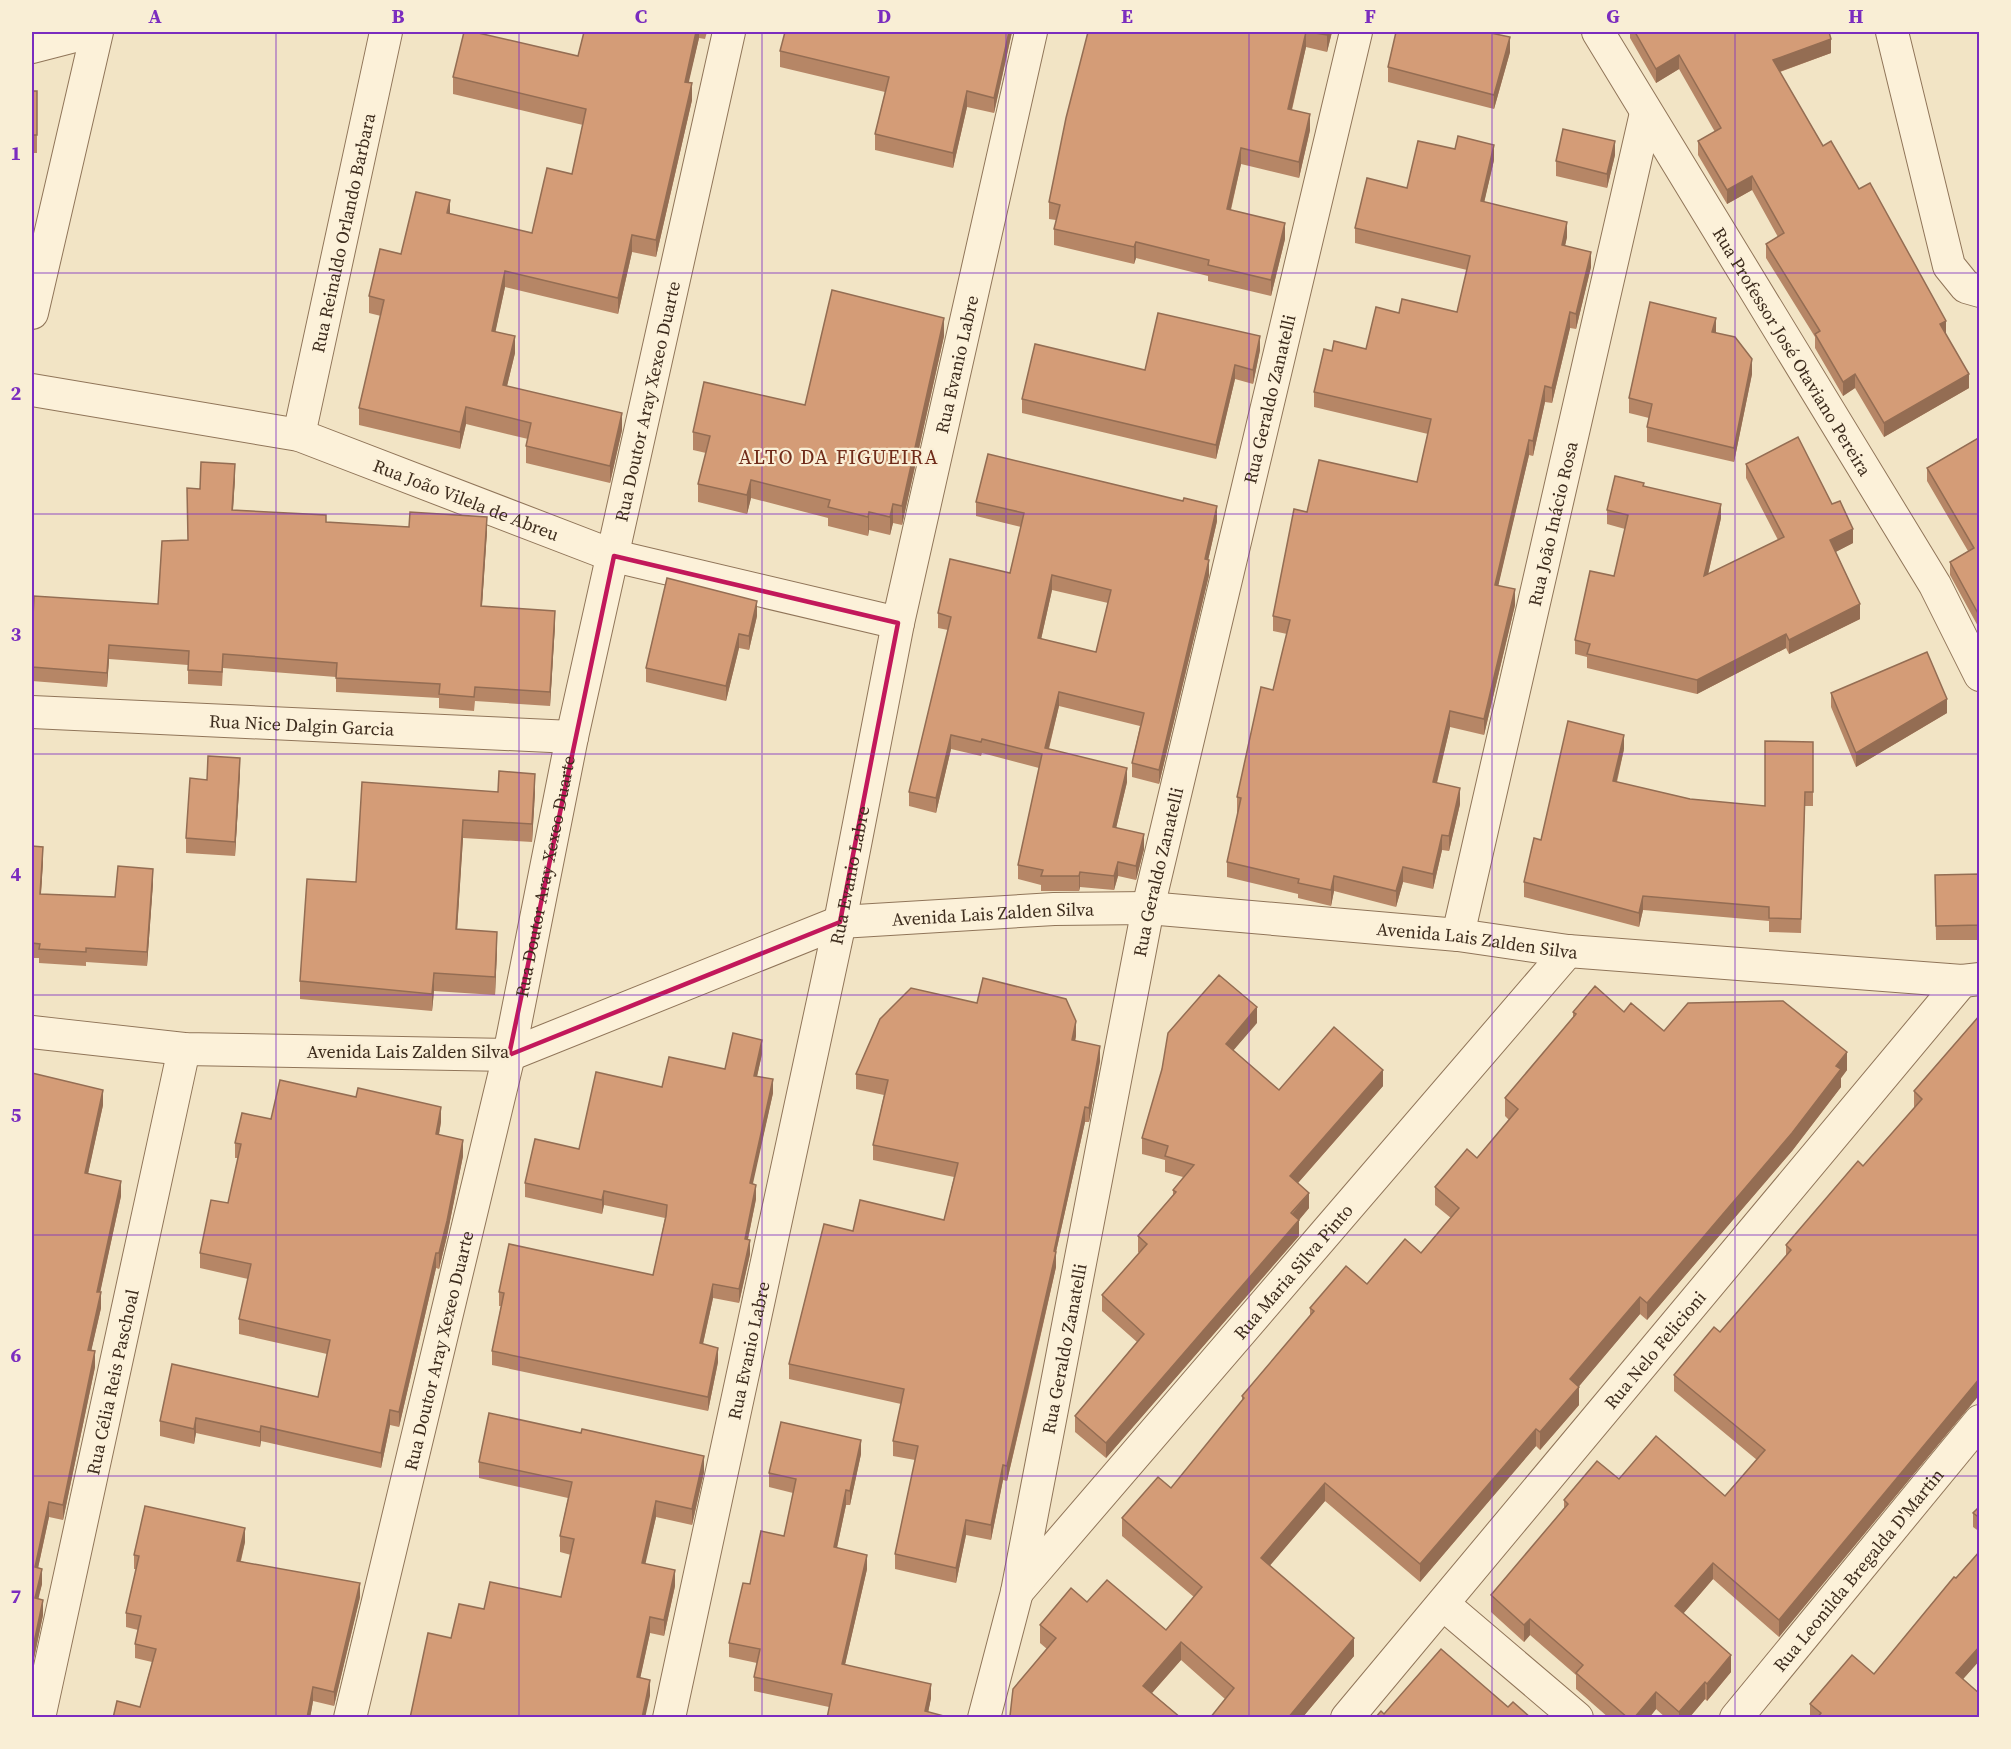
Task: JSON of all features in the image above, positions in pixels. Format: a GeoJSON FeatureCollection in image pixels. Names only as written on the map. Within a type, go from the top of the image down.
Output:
{"type":"FeatureCollection","features":[{"type":"Feature","properties":{"kind":"street"},"geometry":{"type":"LineString","coordinates":[[32,47],[90,32]]}},
{"type":"Feature","properties":{"kind":"street"},"geometry":{"type":"LineString","coordinates":[[32,313],[97,32]]}},
{"type":"Feature","properties":{"kind":"street","name":"Rua Reinaldo Orlando Barbara"},"geometry":{"type":"LineString","coordinates":[[299,435],[386,32]]}},
{"type":"Feature","properties":{"kind":"street","name":"Rua Doutor Aray Xexeo Duarte"},"geometry":{"type":"LineString","coordinates":[[350,1718],[509,1055],[572,737],[729,32]]}},
{"type":"Feature","properties":{"kind":"street","name":"Rua Evanio Labre"},"geometry":{"type":"LineString","coordinates":[[669,1718],[840,922],[898,623],[1031,32]]}},
{"type":"Feature","properties":{"kind":"street","name":"Rua Geraldo Zanatelli"},"geometry":{"type":"LineString","coordinates":[[984,1718],[1017,1592],[1148,908],[1356,32]]}},
{"type":"Feature","properties":{"kind":"street","name":"Rua Professor José Otaviano Pereira"},"geometry":{"type":"LineString","coordinates":[[1598,32],[1935,585],[1980,675]]}},
{"type":"Feature","properties":{"kind":"street"},"geometry":{"type":"LineString","coordinates":[[1892,32],[1949,266],[1966,287],[1980,291]]}},
{"type":"Feature","properties":{"kind":"street","name":"Rua João Inácio Rosa"},"geometry":{"type":"LineString","coordinates":[[1458,935],[1646,113]]}},
{"type":"Feature","properties":{"kind":"street","name":"Rua João Vilela de Abreu"},"geometry":{"type":"LineString","coordinates":[[32,390],[299,435],[614,556],[898,623]]}},
{"type":"Feature","properties":{"kind":"street","name":"Rua Nice Dalgin Garcia"},"geometry":{"type":"LineString","coordinates":[[32,712],[572,737]]}},
{"type":"Feature","properties":{"kind":"street","name":"Avenida Lais Zalden Silva"},"geometry":{"type":"LineString","coordinates":[[32,1032],[184,1049],[509,1055],[840,922],[1054,909],[1148,908],[1458,935],[1568,951],[1971,980]]}},
{"type":"Feature","properties":{"kind":"street","name":"Rua Maria Silva Pinto"},"geometry":{"type":"LineString","coordinates":[[1017,1592],[1568,951]]}},
{"type":"Feature","properties":{"kind":"street","name":"Rua Nelo Felicioni"},"geometry":{"type":"LineString","coordinates":[[1347,1718],[1971,980]]}},
{"type":"Feature","properties":{"kind":"street","name":"Rua Célia Reis Paschoal"},"geometry":{"type":"LineString","coordinates":[[39,1718],[184,1049]]}},
{"type":"Feature","properties":{"kind":"street","name":"Rua Leonilda Bregalda D'Martin"},"geometry":{"type":"LineString","coordinates":[[1736,1718],[1980,1421]]}},
{"type":"Feature","properties":{"kind":"street"},"geometry":{"type":"LineString","coordinates":[[1443,1604],[1577,1718]]}},
{"type":"Feature","properties":{"kind":"highlighted area"},"geometry":{"type":"Polygon","coordinates":[[[614,556],[898,623],[840,922],[509,1055],[614,556]]]}},
{"type":"Feature","properties":{"kind":"building"},"geometry":{"type":"Polygon","coordinates":[[[464,32],[474,32],[578,56],[584,32],[696,32],[685,82],[692,83],[656,240],[632,235],[618,298],[505,271],[492,331],[515,336],[503,385],[622,413],[610,466],[526,446],[531,423],[466,407],[460,432],[359,408],[384,300],[369,296],[380,249],[401,254],[416,192],[450,200],[447,213],[532,233],[547,168],[572,174],[586,109],[453,77],[464,32]]]}},
{"type":"Feature","properties":{"kind":"building"},"geometry":{"type":"Polygon","coordinates":[[[785,32],[1009,32],[994,98],[967,91],[953,153],[875,134],[889,77],[780,51],[785,32]]]}},
{"type":"Feature","properties":{"kind":"building"},"geometry":{"type":"Polygon","coordinates":[[[1088,32],[1306,32],[1288,109],[1310,114],[1299,162],[1241,148],[1227,209],[1285,223],[1271,280],[1208,265],[1209,260],[1136,242],[1134,247],[1054,229],[1060,205],[1049,202],[1066,118],[1088,32]]]}},
{"type":"Feature","properties":{"kind":"building"},"geometry":{"type":"Polygon","coordinates":[[[1309,32],[1328,32],[1327,35],[1309,32]]]}},
{"type":"Feature","properties":{"kind":"building"},"geometry":{"type":"Polygon","coordinates":[[[1396,32],[1486,32],[1510,37],[1494,95],[1388,67],[1396,32]]]}},
{"type":"Feature","properties":{"kind":"building"},"geometry":{"type":"Polygon","coordinates":[[[1635,32],[1829,32],[1831,39],[1773,60],[1823,146],[1831,141],[1859,189],[1870,183],[1946,321],[1940,324],[1969,374],[1884,423],[1855,374],[1843,382],[1815,334],[1820,331],[1766,244],[1784,233],[1752,176],[1727,190],[1698,141],[1721,128],[1679,55],[1656,69],[1635,32]]]}},
{"type":"Feature","properties":{"kind":"building"},"geometry":{"type":"Polygon","coordinates":[[[32,91],[37,91],[37,135],[33,135],[33,192],[32,192],[32,91]]]}},
{"type":"Feature","properties":{"kind":"building"},"geometry":{"type":"Polygon","coordinates":[[[1563,129],[1615,141],[1607,174],[1556,161],[1563,129]]]}},
{"type":"Feature","properties":{"kind":"building"},"geometry":{"type":"Polygon","coordinates":[[[1458,136],[1494,145],[1481,201],[1567,222],[1562,245],[1591,252],[1576,314],[1570,312],[1552,388],[1545,386],[1533,441],[1529,440],[1495,585],[1515,589],[1484,719],[1450,711],[1433,782],[1460,788],[1449,836],[1442,835],[1433,874],[1403,867],[1396,891],[1334,876],[1331,890],[1298,883],[1299,879],[1227,862],[1241,798],[1237,797],[1261,687],[1273,690],[1290,620],[1273,616],[1294,509],[1307,512],[1319,460],[1417,482],[1431,419],[1314,392],[1324,349],[1332,351],[1334,341],[1366,349],[1376,307],[1399,313],[1402,299],[1457,312],[1470,256],[1355,228],[1367,178],[1407,188],[1418,141],[1455,149],[1458,136]]]}},
{"type":"Feature","properties":{"kind":"building"},"geometry":{"type":"Polygon","coordinates":[[[832,290],[944,318],[902,506],[893,504],[890,517],[869,512],[868,517],[828,507],[830,500],[751,480],[747,495],[698,484],[710,436],[693,432],[704,382],[805,405],[832,290]]]}},
{"type":"Feature","properties":{"kind":"building"},"geometry":{"type":"Polygon","coordinates":[[[1650,302],[1716,318],[1712,332],[1735,337],[1752,359],[1734,448],[1647,427],[1652,404],[1629,398],[1650,302]]]}},
{"type":"Feature","properties":{"kind":"building"},"geometry":{"type":"Polygon","coordinates":[[[1158,313],[1260,336],[1253,370],[1235,365],[1216,445],[1022,399],[1035,344],[1145,370],[1158,313]]]}},
{"type":"Feature","properties":{"kind":"building"},"geometry":{"type":"Polygon","coordinates":[[[1798,437],[1832,504],[1840,501],[1853,529],[1830,540],[1860,604],[1789,640],[1786,634],[1697,680],[1587,654],[1590,644],[1575,640],[1590,571],[1614,576],[1628,515],[1607,510],[1615,476],[1644,483],[1643,486],[1721,504],[1704,576],[1784,537],[1746,464],[1798,437]]]}},
{"type":"Feature","properties":{"kind":"building"},"geometry":{"type":"Polygon","coordinates":[[[1980,437],[1980,617],[1950,562],[1974,548],[1927,468],[1980,437]]]}},
{"type":"Feature","properties":{"kind":"building"},"geometry":{"type":"Polygon","coordinates":[[[988,454],[1183,501],[1184,498],[1217,506],[1205,559],[1209,560],[1159,770],[1132,763],[1144,713],[1059,692],[1045,748],[1127,768],[1113,827],[1144,834],[1136,866],[1118,862],[1114,876],[1080,872],[1079,876],[1041,876],[1043,870],[1018,865],[1042,754],[982,739],[981,742],[951,735],[936,798],[909,792],[951,617],[938,613],[950,559],[1010,573],[1024,513],[976,502],[988,454]],[[1052,575],[1038,638],[1096,652],[1111,590],[1052,575]]]}},
{"type":"Feature","properties":{"kind":"building"},"geometry":{"type":"Polygon","coordinates":[[[201,462],[235,464],[232,510],[326,515],[326,522],[409,527],[410,512],[487,517],[481,606],[555,611],[550,692],[475,687],[474,697],[439,694],[440,684],[336,678],[337,663],[223,654],[222,672],[188,670],[189,651],[109,645],[107,673],[32,667],[34,596],[158,604],[162,541],[188,540],[187,488],[200,489],[201,462]]]}},
{"type":"Feature","properties":{"kind":"building"},"geometry":{"type":"Polygon","coordinates":[[[667,578],[757,601],[749,636],[739,634],[726,686],[646,668],[667,578]]]}},
{"type":"Feature","properties":{"kind":"building"},"geometry":{"type":"Polygon","coordinates":[[[1927,652],[1947,699],[1856,753],[1831,693],[1927,652]]]}},
{"type":"Feature","properties":{"kind":"building"},"geometry":{"type":"Polygon","coordinates":[[[1568,721],[1624,735],[1613,781],[1690,799],[1765,806],[1765,741],[1813,742],[1813,792],[1805,792],[1801,919],[1769,918],[1769,907],[1643,896],[1639,913],[1524,882],[1534,838],[1541,840],[1568,721]]]}},
{"type":"Feature","properties":{"kind":"building"},"geometry":{"type":"Polygon","coordinates":[[[208,756],[240,758],[235,842],[186,838],[190,778],[207,780],[208,756]]]}},
{"type":"Feature","properties":{"kind":"building"},"geometry":{"type":"Polygon","coordinates":[[[499,771],[535,774],[532,824],[463,820],[456,929],[497,932],[495,977],[434,973],[432,994],[300,981],[307,879],[356,882],[362,782],[498,792],[499,771]]]}},
{"type":"Feature","properties":{"kind":"building"},"geometry":{"type":"Polygon","coordinates":[[[32,846],[43,847],[40,894],[115,897],[118,866],[153,869],[147,952],[86,948],[86,952],[39,949],[40,944],[32,943],[32,846]]]}},
{"type":"Feature","properties":{"kind":"building"},"geometry":{"type":"Polygon","coordinates":[[[1980,874],[1980,925],[1936,926],[1935,875],[1980,874]]]}},
{"type":"Feature","properties":{"kind":"building"},"geometry":{"type":"Polygon","coordinates":[[[1219,975],[1257,1007],[1226,1044],[1279,1090],[1334,1027],[1383,1070],[1290,1176],[1309,1193],[1291,1213],[1299,1220],[1106,1443],[1075,1416],[1144,1334],[1102,1295],[1147,1244],[1138,1236],[1176,1192],[1173,1190],[1194,1165],[1165,1156],[1168,1146],[1142,1138],[1162,1069],[1168,1033],[1219,975]]]}},
{"type":"Feature","properties":{"kind":"building"},"geometry":{"type":"Polygon","coordinates":[[[983,978],[1066,999],[1076,1021],[1072,1040],[1100,1046],[1089,1108],[1085,1107],[1054,1251],[1056,1252],[1007,1466],[1003,1465],[991,1525],[966,1520],[956,1568],[895,1554],[918,1446],[893,1441],[904,1389],[789,1364],[824,1224],[853,1231],[860,1200],[944,1220],[958,1163],[873,1145],[888,1080],[856,1074],[880,1019],[911,988],[977,1003],[983,978]]]}},
{"type":"Feature","properties":{"kind":"building"},"geometry":{"type":"Polygon","coordinates":[[[1595,986],[1624,1012],[1631,1003],[1664,1031],[1688,1003],[1783,1001],[1847,1052],[1836,1066],[1841,1069],[1792,1133],[1647,1303],[1640,1297],[1570,1379],[1579,1387],[1540,1432],[1536,1429],[1420,1564],[1325,1483],[1261,1558],[1354,1638],[1288,1718],[1210,1718],[1234,1688],[1181,1642],[1143,1686],[1181,1718],[1012,1718],[1010,1716],[1013,1689],[1056,1638],[1040,1625],[1071,1588],[1087,1602],[1107,1580],[1166,1630],[1202,1587],[1122,1518],[1158,1477],[1171,1488],[1244,1398],[1242,1396],[1314,1311],[1310,1308],[1346,1266],[1367,1284],[1405,1239],[1421,1253],[1459,1208],[1435,1187],[1467,1149],[1477,1158],[1518,1109],[1505,1098],[1576,1014],[1573,1012],[1595,986]]]}},
{"type":"Feature","properties":{"kind":"building"},"geometry":{"type":"Polygon","coordinates":[[[1980,1015],[1980,1378],[1779,1620],[1713,1563],[1675,1606],[1731,1655],[1707,1684],[1705,1682],[1679,1712],[1656,1692],[1634,1718],[1628,1718],[1576,1673],[1583,1665],[1530,1619],[1524,1625],[1491,1595],[1568,1504],[1564,1500],[1597,1461],[1619,1479],[1656,1436],[1725,1496],[1765,1450],[1674,1375],[1714,1327],[1720,1332],[1791,1250],[1786,1245],[1858,1161],[1863,1166],[1922,1099],[1914,1091],[1980,1015]]]}},
{"type":"Feature","properties":{"kind":"building"},"geometry":{"type":"Polygon","coordinates":[[[733,1033],[762,1040],[754,1076],[773,1079],[750,1183],[756,1185],[745,1239],[750,1240],[739,1289],[713,1284],[700,1343],[718,1348],[708,1397],[492,1351],[504,1293],[499,1292],[509,1244],[653,1275],[666,1216],[667,1205],[604,1191],[602,1200],[525,1183],[535,1139],[579,1149],[596,1072],[662,1087],[669,1057],[725,1069],[733,1033]]]}},
{"type":"Feature","properties":{"kind":"building"},"geometry":{"type":"Polygon","coordinates":[[[32,1073],[103,1090],[85,1173],[121,1181],[97,1292],[101,1292],[88,1350],[95,1351],[63,1505],[49,1502],[35,1567],[42,1569],[35,1598],[43,1600],[32,1652],[32,1073]]]}},
{"type":"Feature","properties":{"kind":"building"},"geometry":{"type":"Polygon","coordinates":[[[280,1080],[356,1097],[358,1088],[441,1107],[436,1134],[463,1140],[447,1221],[439,1253],[436,1253],[399,1412],[390,1410],[381,1453],[261,1426],[260,1432],[196,1418],[194,1429],[160,1421],[172,1364],[318,1397],[330,1340],[239,1319],[251,1264],[200,1253],[211,1200],[228,1203],[241,1144],[235,1143],[242,1113],[271,1119],[280,1080]]]}},
{"type":"Feature","properties":{"kind":"building"},"geometry":{"type":"Polygon","coordinates":[[[489,1413],[581,1433],[582,1429],[704,1456],[692,1509],[656,1501],[642,1563],[675,1570],[664,1620],[650,1617],[637,1677],[650,1680],[642,1718],[410,1718],[428,1633],[451,1638],[459,1604],[484,1609],[490,1582],[561,1597],[574,1539],[560,1536],[572,1482],[479,1462],[489,1413]]]}},
{"type":"Feature","properties":{"kind":"building"},"geometry":{"type":"Polygon","coordinates":[[[781,1422],[861,1440],[850,1491],[846,1490],[834,1547],[867,1555],[842,1664],[931,1684],[925,1711],[944,1716],[944,1718],[827,1718],[832,1694],[754,1677],[760,1649],[729,1643],[743,1583],[750,1584],[761,1531],[784,1536],[796,1479],[769,1473],[781,1422]]]}},
{"type":"Feature","properties":{"kind":"building"},"geometry":{"type":"Polygon","coordinates":[[[145,1506],[245,1528],[237,1561],[360,1583],[334,1692],[313,1687],[307,1718],[113,1718],[117,1701],[140,1707],[156,1649],[135,1644],[141,1616],[126,1613],[139,1556],[134,1555],[145,1506]]]}},
{"type":"Feature","properties":{"kind":"building"},"geometry":{"type":"Polygon","coordinates":[[[1980,1506],[1980,1518],[1973,1513],[1980,1506]]]}},
{"type":"Feature","properties":{"kind":"building"},"geometry":{"type":"Polygon","coordinates":[[[1980,1551],[1980,1646],[1956,1673],[1980,1694],[1980,1718],[1817,1718],[1821,1713],[1810,1704],[1852,1655],[1874,1674],[1954,1577],[1956,1578],[1980,1551]]]}},
{"type":"Feature","properties":{"kind":"building"},"geometry":{"type":"Polygon","coordinates":[[[1441,1649],[1508,1707],[1513,1702],[1531,1718],[1375,1718],[1381,1711],[1384,1714],[1441,1649]]]}},
{"type":"Feature","properties":{"kind":"district","name":"ALTO DA FIGUEIRA"},"geometry":{"type":"Point","coordinates":[839,457]}}]}
